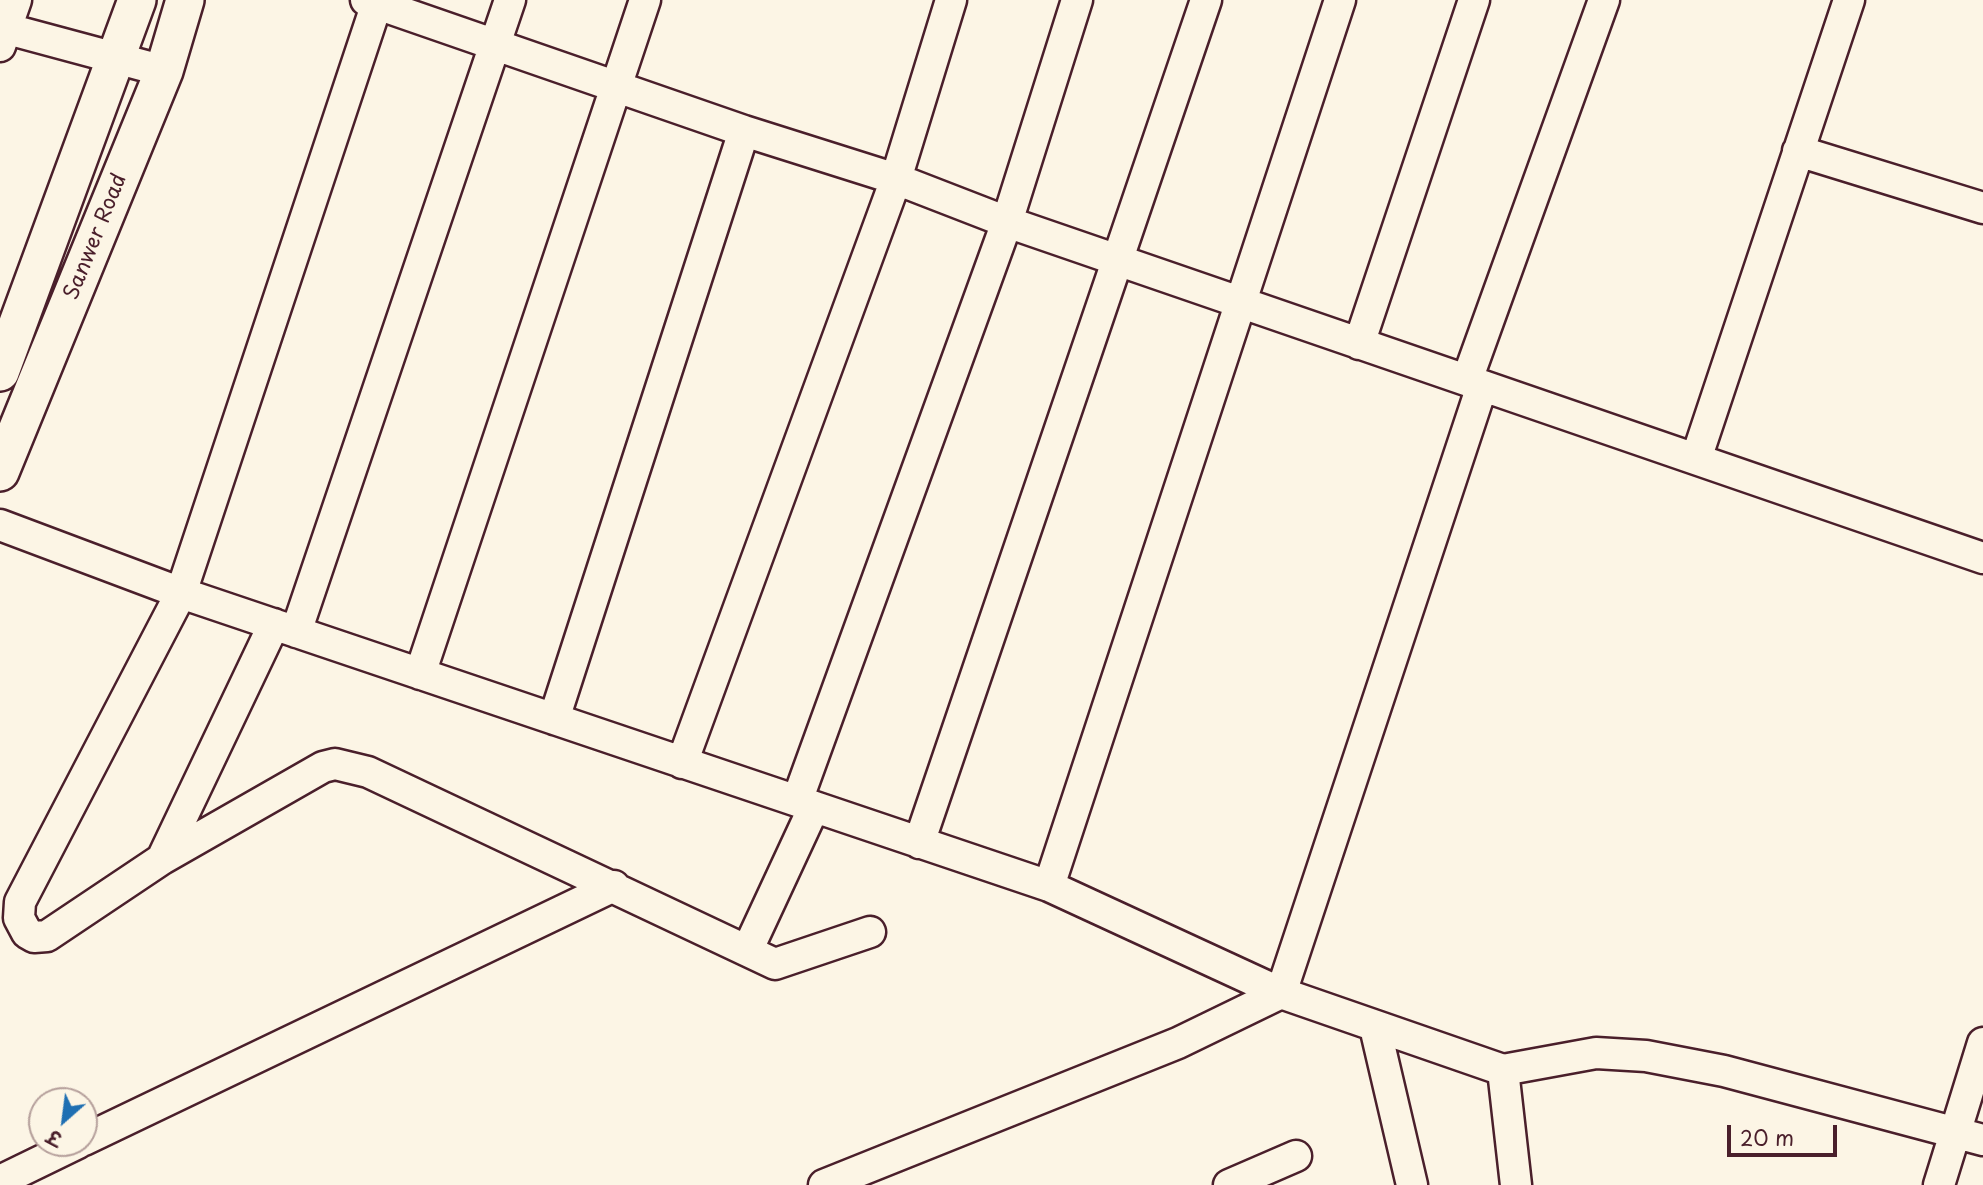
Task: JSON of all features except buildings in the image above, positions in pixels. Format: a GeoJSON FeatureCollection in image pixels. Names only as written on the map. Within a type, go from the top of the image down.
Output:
{"type":"FeatureCollection","features":[{"type":"Feature","properties":{"kind":"street"},"geometry":{"type":"LineString","coordinates":[[16,0],[2,34],[117,56],[164,71]]}},
{"type":"Feature","properties":{"kind":"street","name":"Sanwer Road"},"geometry":{"type":"LineString","coordinates":[[0,372],[137,0]]}},
{"type":"Feature","properties":{"kind":"street","name":"Sanwer Road"},"geometry":{"type":"LineString","coordinates":[[0,472],[164,71],[184,0]]}},
{"type":"Feature","properties":{"kind":"street"},"geometry":{"type":"LineString","coordinates":[[162,859],[285,628],[510,0]]}},
{"type":"Feature","properties":{"kind":"street"},"geometry":{"type":"LineString","coordinates":[[419,674],[645,0]]}},
{"type":"Feature","properties":{"kind":"street"},"geometry":{"type":"LineString","coordinates":[[682,762],[896,179],[951,0]]}},
{"type":"Feature","properties":{"kind":"street"},"geometry":{"type":"LineString","coordinates":[[748,949],[805,804],[1007,222],[1077,0]]}},
{"type":"Feature","properties":{"kind":"street"},"geometry":{"type":"LineString","coordinates":[[919,842],[1206,0]]}},
{"type":"Feature","properties":{"kind":"street"},"geometry":{"type":"LineString","coordinates":[[1049,886],[1340,0]]}},
{"type":"Feature","properties":{"kind":"street"},"geometry":{"type":"LineString","coordinates":[[1359,344],[1474,0]]}},
{"type":"Feature","properties":{"kind":"street"},"geometry":{"type":"LineString","coordinates":[[824,1185],[1178,1043],[1281,993],[1474,383],[1604,0]]}},
{"type":"Feature","properties":{"kind":"street"},"geometry":{"type":"LineString","coordinates":[[1696,459],[1849,0]]}},
{"type":"Feature","properties":{"kind":"street"},"geometry":{"type":"LineString","coordinates":[[870,932],[783,964],[775,964],[368,772],[335,764],[323,767],[162,859],[47,936],[34,937],[27,933],[19,918],[20,902],[181,593],[374,2],[744,131],[896,179],[1007,222],[1983,558]]}},
{"type":"Feature","properties":{"kind":"street"},"geometry":{"type":"LineString","coordinates":[[554,719],[744,131]]}},
{"type":"Feature","properties":{"kind":"street"},"geometry":{"type":"LineString","coordinates":[[1798,151],[1983,208]]}},
{"type":"Feature","properties":{"kind":"street"},"geometry":{"type":"LineString","coordinates":[[0,525],[181,593],[1049,886],[1281,993],[1503,1070],[1597,1053],[1646,1056],[1724,1071],[1969,1136]]}},
{"type":"Feature","properties":{"kind":"street"},"geometry":{"type":"LineString","coordinates":[[98,1133],[614,886]]}},
{"type":"Feature","properties":{"kind":"street"},"geometry":{"type":"LineString","coordinates":[[1376,1027],[1412,1185]]}},
{"type":"Feature","properties":{"kind":"street"},"geometry":{"type":"LineString","coordinates":[[1939,1185],[1969,1136],[1983,1043]]}},
{"type":"Feature","properties":{"kind":"street"},"geometry":{"type":"LineString","coordinates":[[1503,1070],[1516,1185]]}},
{"type":"Feature","properties":{"kind":"street"},"geometry":{"type":"LineString","coordinates":[[1229,1185],[1296,1156]]}},
{"type":"Feature","properties":{"kind":"street"},"geometry":{"type":"LineString","coordinates":[[0,1181],[50,1157]]}}]}
